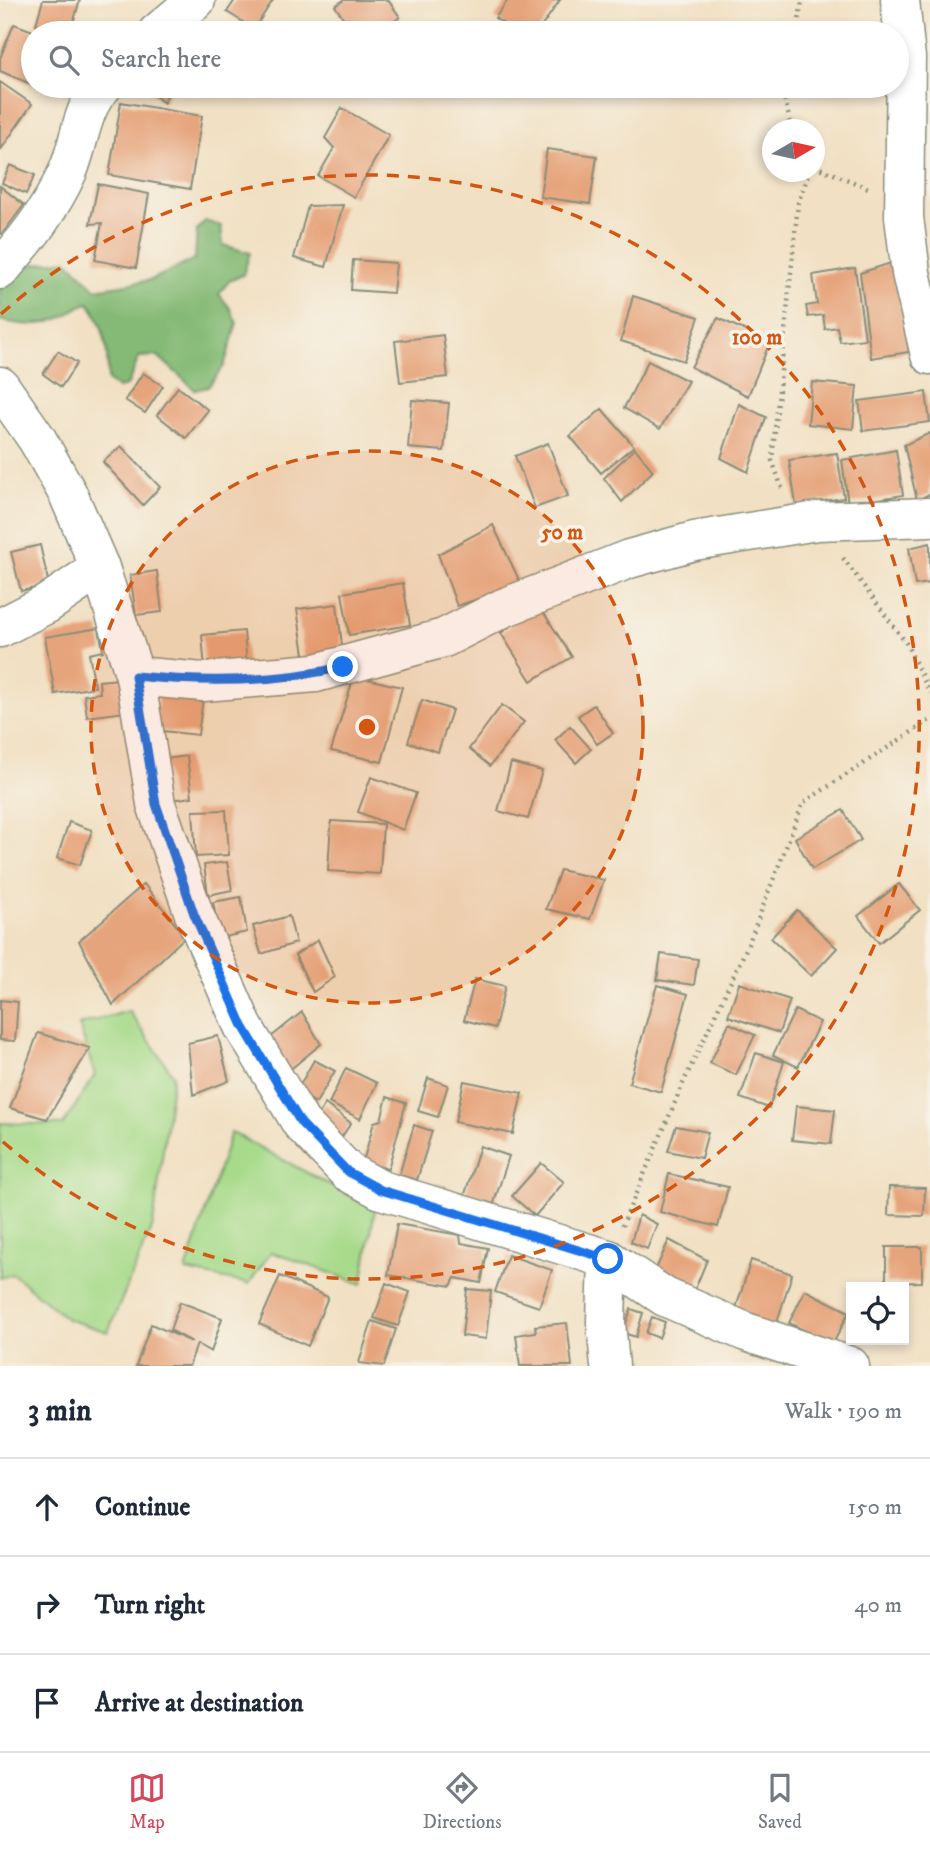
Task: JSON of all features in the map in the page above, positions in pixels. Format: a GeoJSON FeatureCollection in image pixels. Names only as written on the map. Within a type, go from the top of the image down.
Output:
{"type":"FeatureCollection","features":[{"type":"Feature","properties":{"kind":"street"},"geometry":{"type":"LineString","coordinates":[[171,21],[195,0]]}},
{"type":"Feature","properties":{"kind":"street"},"geometry":{"type":"LineString","coordinates":[[900,0],[902,21]]}},
{"type":"Feature","properties":{"kind":"street"},"geometry":{"type":"LineString","coordinates":[[0,270],[38,226],[68,170],[92,98]]}},
{"type":"Feature","properties":{"kind":"street"},"geometry":{"type":"LineString","coordinates":[[905,98],[904,217],[911,273],[930,355]]}},
{"type":"Feature","properties":{"kind":"street"},"geometry":{"type":"LineString","coordinates":[[0,386],[63,485],[100,568],[135,676],[156,804],[194,914],[243,1026],[301,1123],[348,1172],[381,1190],[608,1259],[665,1297],[746,1332],[850,1366]]}},
{"type":"Feature","properties":{"kind":"street"},"geometry":{"type":"LineString","coordinates":[[135,676],[230,681],[330,670],[444,638],[503,608],[629,559],[694,541],[805,522],[930,517]]}},
{"type":"Feature","properties":{"kind":"street"},"geometry":{"type":"LineString","coordinates":[[0,628],[47,604],[100,568]]}},
{"type":"Feature","properties":{"kind":"street"},"geometry":{"type":"LineString","coordinates":[[608,1259],[606,1322],[610,1366]]}},
{"type":"Feature","properties":{"kind":"path"},"geometry":{"type":"LineString","coordinates":[[799,21],[802,0]]}},
{"type":"Feature","properties":{"kind":"path"},"geometry":{"type":"LineString","coordinates":[[784,98],[789,119]]}},
{"type":"Feature","properties":{"kind":"path"},"geometry":{"type":"LineString","coordinates":[[825,170],[871,189],[904,217]]}},
{"type":"Feature","properties":{"kind":"path"},"geometry":{"type":"LineString","coordinates":[[806,182],[799,203],[772,460],[805,522],[906,643],[930,693]]}},
{"type":"Feature","properties":{"kind":"path"},"geometry":{"type":"LineString","coordinates":[[608,1259],[651,1154],[748,946],[803,803],[930,720]]}},
{"type":"Feature","properties":{"kind":"green space"},"geometry":{"type":"Polygon","coordinates":[[[205,221],[221,226],[223,245],[250,253],[243,275],[229,281],[219,294],[237,323],[224,366],[208,387],[195,390],[158,356],[139,357],[127,386],[118,388],[108,381],[105,340],[89,303],[57,320],[41,324],[0,320],[0,288],[8,274],[36,264],[67,260],[96,289],[151,280],[195,259],[197,230],[205,221]]]}},
{"type":"Feature","properties":{"kind":"green space"},"geometry":{"type":"Polygon","coordinates":[[[129,1011],[173,1075],[153,1225],[108,1332],[67,1319],[13,1274],[0,1278],[0,1123],[63,1125],[95,1075],[79,1025],[129,1011]]]}},
{"type":"Feature","properties":{"kind":"green space"},"geometry":{"type":"Polygon","coordinates":[[[231,1132],[375,1209],[362,1284],[271,1252],[249,1284],[186,1271],[231,1132]]]}},
{"type":"Feature","properties":{"kind":"building"},"geometry":{"type":"Polygon","coordinates":[[[43,0],[80,0],[74,21],[37,21],[43,0]]]}},
{"type":"Feature","properties":{"kind":"building"},"geometry":{"type":"Polygon","coordinates":[[[235,0],[273,0],[259,21],[241,21],[227,12],[235,0]]]}},
{"type":"Feature","properties":{"kind":"building"},"geometry":{"type":"Polygon","coordinates":[[[344,0],[388,0],[400,17],[394,21],[346,21],[335,6],[344,0]]]}},
{"type":"Feature","properties":{"kind":"building"},"geometry":{"type":"Polygon","coordinates":[[[508,0],[560,0],[545,21],[499,21],[495,18],[508,0]]]}},
{"type":"Feature","properties":{"kind":"building"},"geometry":{"type":"Polygon","coordinates":[[[14,24],[21,27],[21,80],[0,71],[0,58],[14,24]]]}},
{"type":"Feature","properties":{"kind":"building"},"geometry":{"type":"Polygon","coordinates":[[[0,82],[32,104],[0,151],[0,82]]]}},
{"type":"Feature","properties":{"kind":"building"},"geometry":{"type":"Polygon","coordinates":[[[121,102],[202,116],[190,189],[109,175],[121,102]]]}},
{"type":"Feature","properties":{"kind":"building"},"geometry":{"type":"Polygon","coordinates":[[[342,108],[389,135],[354,197],[318,176],[334,148],[325,138],[342,108]]]}},
{"type":"Feature","properties":{"kind":"building"},"geometry":{"type":"Polygon","coordinates":[[[547,149],[597,156],[590,204],[540,197],[547,149]]]}},
{"type":"Feature","properties":{"kind":"building"},"geometry":{"type":"Polygon","coordinates":[[[10,165],[35,175],[26,194],[2,183],[10,165]]]}},
{"type":"Feature","properties":{"kind":"building"},"geometry":{"type":"Polygon","coordinates":[[[98,184],[149,194],[136,268],[95,260],[102,223],[90,224],[98,184]]]}},
{"type":"Feature","properties":{"kind":"building"},"geometry":{"type":"Polygon","coordinates":[[[0,186],[24,205],[2,234],[0,233],[0,186]]]}},
{"type":"Feature","properties":{"kind":"building"},"geometry":{"type":"Polygon","coordinates":[[[343,205],[326,267],[294,258],[308,206],[343,205]]]}},
{"type":"Feature","properties":{"kind":"building"},"geometry":{"type":"Polygon","coordinates":[[[353,260],[396,263],[393,293],[351,290],[353,260]]]}},
{"type":"Feature","properties":{"kind":"building"},"geometry":{"type":"Polygon","coordinates":[[[894,262],[909,352],[871,358],[860,273],[894,262]]]}},
{"type":"Feature","properties":{"kind":"building"},"geometry":{"type":"Polygon","coordinates":[[[855,268],[865,339],[840,342],[837,327],[825,329],[823,315],[808,317],[806,306],[817,304],[813,275],[855,268]]]}},
{"type":"Feature","properties":{"kind":"building"},"geometry":{"type":"Polygon","coordinates":[[[633,296],[699,317],[684,361],[621,341],[633,296]]]}},
{"type":"Feature","properties":{"kind":"building"},"geometry":{"type":"Polygon","coordinates":[[[718,318],[770,342],[748,396],[691,367],[718,318]]]}},
{"type":"Feature","properties":{"kind":"building"},"geometry":{"type":"Polygon","coordinates":[[[443,335],[448,377],[400,382],[395,341],[443,335]]]}},
{"type":"Feature","properties":{"kind":"building"},"geometry":{"type":"Polygon","coordinates":[[[58,351],[77,363],[61,387],[43,374],[58,351]]]}},
{"type":"Feature","properties":{"kind":"building"},"geometry":{"type":"Polygon","coordinates":[[[648,361],[688,381],[660,429],[624,408],[648,361]]]}},
{"type":"Feature","properties":{"kind":"building"},"geometry":{"type":"Polygon","coordinates":[[[143,373],[163,386],[145,413],[125,400],[143,373]]]}},
{"type":"Feature","properties":{"kind":"building"},"geometry":{"type":"Polygon","coordinates":[[[812,382],[857,386],[853,429],[808,424],[812,382]]]}},
{"type":"Feature","properties":{"kind":"building"},"geometry":{"type":"Polygon","coordinates":[[[178,387],[208,410],[186,438],[157,415],[178,387]]]}},
{"type":"Feature","properties":{"kind":"building"},"geometry":{"type":"Polygon","coordinates":[[[926,392],[930,422],[863,431],[859,401],[926,392]]]}},
{"type":"Feature","properties":{"kind":"building"},"geometry":{"type":"Polygon","coordinates":[[[412,400],[449,403],[444,451],[408,448],[412,400]]]}},
{"type":"Feature","properties":{"kind":"building"},"geometry":{"type":"Polygon","coordinates":[[[739,404],[766,417],[748,472],[721,458],[739,404]]]}},
{"type":"Feature","properties":{"kind":"building"},"geometry":{"type":"Polygon","coordinates":[[[602,409],[634,446],[601,473],[570,436],[602,409]]]}},
{"type":"Feature","properties":{"kind":"building"},"geometry":{"type":"Polygon","coordinates":[[[930,433],[930,494],[917,500],[904,445],[930,433]]]}},
{"type":"Feature","properties":{"kind":"building"},"geometry":{"type":"Polygon","coordinates":[[[548,443],[568,496],[535,508],[515,456],[548,443]]]}},
{"type":"Feature","properties":{"kind":"building"},"geometry":{"type":"Polygon","coordinates":[[[121,446],[160,487],[143,505],[103,462],[121,446]]]}},
{"type":"Feature","properties":{"kind":"building"},"geometry":{"type":"Polygon","coordinates":[[[635,448],[653,471],[622,502],[604,478],[635,448]]]}},
{"type":"Feature","properties":{"kind":"building"},"geometry":{"type":"Polygon","coordinates":[[[896,450],[903,495],[848,504],[842,460],[896,450]]]}},
{"type":"Feature","properties":{"kind":"building"},"geometry":{"type":"Polygon","coordinates":[[[837,453],[844,498],[796,505],[789,460],[837,453]]]}},
{"type":"Feature","properties":{"kind":"building"},"geometry":{"type":"Polygon","coordinates":[[[493,525],[521,584],[457,606],[438,554],[493,525]]]}},
{"type":"Feature","properties":{"kind":"building"},"geometry":{"type":"Polygon","coordinates":[[[930,543],[930,583],[915,585],[909,548],[930,543]]]}},
{"type":"Feature","properties":{"kind":"building"},"geometry":{"type":"Polygon","coordinates":[[[40,545],[49,585],[21,591],[11,552],[40,545]]]}},
{"type":"Feature","properties":{"kind":"building"},"geometry":{"type":"Polygon","coordinates":[[[157,571],[162,612],[136,615],[130,575],[157,571]]]}},
{"type":"Feature","properties":{"kind":"building"},"geometry":{"type":"Polygon","coordinates":[[[403,583],[410,625],[349,635],[342,593],[403,583]]]}},
{"type":"Feature","properties":{"kind":"building"},"geometry":{"type":"Polygon","coordinates":[[[337,604],[344,661],[306,667],[297,609],[337,604]]]}},
{"type":"Feature","properties":{"kind":"building"},"geometry":{"type":"Polygon","coordinates":[[[538,604],[572,657],[531,681],[501,633],[538,604]]]}},
{"type":"Feature","properties":{"kind":"building"},"geometry":{"type":"Polygon","coordinates":[[[99,628],[103,651],[89,654],[95,687],[55,694],[45,637],[99,628]]]}},
{"type":"Feature","properties":{"kind":"building"},"geometry":{"type":"Polygon","coordinates":[[[244,631],[247,665],[205,669],[202,635],[244,631]]]}},
{"type":"Feature","properties":{"kind":"building"},"geometry":{"type":"Polygon","coordinates":[[[354,676],[402,687],[382,762],[331,751],[354,676]]]}},
{"type":"Feature","properties":{"kind":"building"},"geometry":{"type":"Polygon","coordinates":[[[130,678],[134,711],[87,717],[84,695],[100,693],[99,681],[130,678]]]}},
{"type":"Feature","properties":{"kind":"building"},"geometry":{"type":"Polygon","coordinates":[[[159,693],[203,699],[198,735],[154,730],[159,693]]]}},
{"type":"Feature","properties":{"kind":"building"},"geometry":{"type":"Polygon","coordinates":[[[422,700],[452,710],[438,752],[408,742],[422,700]]]}},
{"type":"Feature","properties":{"kind":"building"},"geometry":{"type":"Polygon","coordinates":[[[502,705],[524,722],[490,766],[469,749],[502,705]]]}},
{"type":"Feature","properties":{"kind":"building"},"geometry":{"type":"Polygon","coordinates":[[[594,705],[613,733],[597,744],[578,716],[594,705]]]}},
{"type":"Feature","properties":{"kind":"building"},"geometry":{"type":"Polygon","coordinates":[[[570,726],[591,749],[576,763],[555,740],[570,726]]]}},
{"type":"Feature","properties":{"kind":"building"},"geometry":{"type":"Polygon","coordinates":[[[187,756],[192,797],[171,800],[165,759],[187,756]]]}},
{"type":"Feature","properties":{"kind":"building"},"geometry":{"type":"Polygon","coordinates":[[[511,763],[542,771],[528,819],[498,811],[511,763]]]}},
{"type":"Feature","properties":{"kind":"building"},"geometry":{"type":"Polygon","coordinates":[[[371,777],[416,793],[403,830],[358,812],[371,777]]]}},
{"type":"Feature","properties":{"kind":"building"},"geometry":{"type":"Polygon","coordinates":[[[226,810],[229,855],[196,857],[193,811],[226,810]]]}},
{"type":"Feature","properties":{"kind":"building"},"geometry":{"type":"Polygon","coordinates":[[[843,810],[861,840],[812,869],[795,838],[843,810]]]}},
{"type":"Feature","properties":{"kind":"building"},"geometry":{"type":"Polygon","coordinates":[[[331,821],[383,824],[380,874],[328,871],[331,821]]]}},
{"type":"Feature","properties":{"kind":"building"},"geometry":{"type":"Polygon","coordinates":[[[69,822],[92,830],[80,865],[57,858],[69,822]]]}},
{"type":"Feature","properties":{"kind":"building"},"geometry":{"type":"Polygon","coordinates":[[[227,862],[232,890],[208,895],[204,865],[227,862]]]}},
{"type":"Feature","properties":{"kind":"building"},"geometry":{"type":"Polygon","coordinates":[[[560,870],[604,880],[590,919],[546,909],[560,870]]]}},
{"type":"Feature","properties":{"kind":"building"},"geometry":{"type":"Polygon","coordinates":[[[144,884],[185,937],[113,1005],[79,941],[144,884]]]}},
{"type":"Feature","properties":{"kind":"building"},"geometry":{"type":"Polygon","coordinates":[[[899,884],[920,910],[879,943],[858,916],[899,884]]]}},
{"type":"Feature","properties":{"kind":"building"},"geometry":{"type":"Polygon","coordinates":[[[241,897],[247,932],[220,938],[213,902],[241,897]]]}},
{"type":"Feature","properties":{"kind":"building"},"geometry":{"type":"Polygon","coordinates":[[[797,910],[837,948],[811,976],[771,938],[797,910]]]}},
{"type":"Feature","properties":{"kind":"building"},"geometry":{"type":"Polygon","coordinates":[[[289,916],[296,943],[261,954],[253,926],[289,916]]]}},
{"type":"Feature","properties":{"kind":"building"},"geometry":{"type":"Polygon","coordinates":[[[318,940],[335,977],[313,992],[295,955],[318,940]]]}},
{"type":"Feature","properties":{"kind":"building"},"geometry":{"type":"Polygon","coordinates":[[[661,954],[698,959],[694,985],[657,980],[661,954]]]}},
{"type":"Feature","properties":{"kind":"building"},"geometry":{"type":"Polygon","coordinates":[[[475,979],[505,986],[495,1028],[464,1020],[475,979]]]}},
{"type":"Feature","properties":{"kind":"building"},"geometry":{"type":"Polygon","coordinates":[[[739,983],[790,1000],[779,1033],[728,1016],[739,983]]]}},
{"type":"Feature","properties":{"kind":"building"},"geometry":{"type":"Polygon","coordinates":[[[657,985],[688,994],[661,1092],[629,1083],[657,985]]]}},
{"type":"Feature","properties":{"kind":"building"},"geometry":{"type":"Polygon","coordinates":[[[0,1000],[18,1002],[15,1041],[0,1040],[0,1000]]]}},
{"type":"Feature","properties":{"kind":"building"},"geometry":{"type":"Polygon","coordinates":[[[795,1010],[820,1022],[798,1067],[773,1055],[795,1010]]]}},
{"type":"Feature","properties":{"kind":"building"},"geometry":{"type":"Polygon","coordinates":[[[302,1012],[321,1044],[287,1072],[265,1042],[302,1012]]]}},
{"type":"Feature","properties":{"kind":"building"},"geometry":{"type":"Polygon","coordinates":[[[729,1023],[755,1035],[736,1075],[710,1063],[729,1023]]]}},
{"type":"Feature","properties":{"kind":"building"},"geometry":{"type":"Polygon","coordinates":[[[38,1033],[90,1048],[47,1119],[10,1108],[38,1033]]]}},
{"type":"Feature","properties":{"kind":"building"},"geometry":{"type":"Polygon","coordinates":[[[218,1036],[229,1081],[193,1095],[188,1043],[218,1036]]]}},
{"type":"Feature","properties":{"kind":"building"},"geometry":{"type":"Polygon","coordinates":[[[756,1053],[784,1062],[769,1108],[740,1098],[756,1053]]]}},
{"type":"Feature","properties":{"kind":"building"},"geometry":{"type":"Polygon","coordinates":[[[314,1060],[335,1071],[316,1103],[296,1092],[314,1060]]]}},
{"type":"Feature","properties":{"kind":"building"},"geometry":{"type":"Polygon","coordinates":[[[346,1068],[377,1083],[360,1119],[329,1103],[346,1068]]]}},
{"type":"Feature","properties":{"kind":"building"},"geometry":{"type":"Polygon","coordinates":[[[428,1078],[448,1085],[438,1117],[418,1111],[428,1078]]]}},
{"type":"Feature","properties":{"kind":"building"},"geometry":{"type":"Polygon","coordinates":[[[464,1081],[522,1093],[513,1134],[455,1122],[464,1081]]]}},
{"type":"Feature","properties":{"kind":"building"},"geometry":{"type":"Polygon","coordinates":[[[387,1097],[406,1103],[388,1169],[363,1162],[374,1122],[381,1120],[387,1097]]]}},
{"type":"Feature","properties":{"kind":"building"},"geometry":{"type":"Polygon","coordinates":[[[325,1104],[351,1123],[339,1141],[313,1123],[325,1104]]]}},
{"type":"Feature","properties":{"kind":"building"},"geometry":{"type":"Polygon","coordinates":[[[796,1106],[835,1110],[831,1144],[792,1140],[796,1106]]]}},
{"type":"Feature","properties":{"kind":"building"},"geometry":{"type":"Polygon","coordinates":[[[414,1125],[432,1131],[417,1180],[399,1175],[414,1125]]]}},
{"type":"Feature","properties":{"kind":"building"},"geometry":{"type":"Polygon","coordinates":[[[676,1126],[708,1132],[701,1158],[668,1151],[676,1126]]]}},
{"type":"Feature","properties":{"kind":"building"},"geometry":{"type":"Polygon","coordinates":[[[480,1146],[509,1156],[493,1206],[464,1197],[480,1146]]]}},
{"type":"Feature","properties":{"kind":"building"},"geometry":{"type":"Polygon","coordinates":[[[541,1163],[564,1182],[535,1216],[512,1196],[541,1163]]]}},
{"type":"Feature","properties":{"kind":"building"},"geometry":{"type":"Polygon","coordinates":[[[669,1174],[728,1187],[718,1227],[660,1212],[669,1174]]]}},
{"type":"Feature","properties":{"kind":"building"},"geometry":{"type":"Polygon","coordinates":[[[889,1187],[925,1188],[924,1216],[888,1215],[889,1187]]]}},
{"type":"Feature","properties":{"kind":"building"},"geometry":{"type":"Polygon","coordinates":[[[639,1215],[657,1224],[647,1249],[631,1242],[639,1215]]]}},
{"type":"Feature","properties":{"kind":"building"},"geometry":{"type":"Polygon","coordinates":[[[397,1224],[460,1235],[461,1243],[488,1248],[481,1283],[455,1278],[451,1286],[388,1275],[397,1224]]]}},
{"type":"Feature","properties":{"kind":"building"},"geometry":{"type":"Polygon","coordinates":[[[669,1240],[707,1260],[693,1294],[652,1278],[669,1240]]]}},
{"type":"Feature","properties":{"kind":"building"},"geometry":{"type":"Polygon","coordinates":[[[886,1247],[922,1247],[922,1282],[886,1282],[886,1247]]]}},
{"type":"Feature","properties":{"kind":"building"},"geometry":{"type":"Polygon","coordinates":[[[508,1255],[552,1270],[539,1307],[495,1292],[508,1255]]]}},
{"type":"Feature","properties":{"kind":"building"},"geometry":{"type":"Polygon","coordinates":[[[751,1260],[792,1274],[774,1332],[733,1318],[751,1260]]]}},
{"type":"Feature","properties":{"kind":"building"},"geometry":{"type":"Polygon","coordinates":[[[280,1276],[328,1297],[308,1346],[259,1324],[280,1276]]]}},
{"type":"Feature","properties":{"kind":"building"},"geometry":{"type":"Polygon","coordinates":[[[386,1283],[410,1292],[398,1326],[374,1318],[386,1283]]]}},
{"type":"Feature","properties":{"kind":"building"},"geometry":{"type":"Polygon","coordinates":[[[467,1289],[491,1291],[486,1339],[462,1336],[467,1289]]]}},
{"type":"Feature","properties":{"kind":"building"},"geometry":{"type":"Polygon","coordinates":[[[805,1290],[846,1310],[846,1318],[833,1344],[789,1323],[805,1290]]]}},
{"type":"Feature","properties":{"kind":"building"},"geometry":{"type":"Polygon","coordinates":[[[180,1302],[222,1318],[211,1352],[197,1344],[189,1366],[136,1366],[151,1324],[192,1342],[170,1330],[180,1302]]]}},
{"type":"Feature","properties":{"kind":"building"},"geometry":{"type":"Polygon","coordinates":[[[631,1309],[643,1313],[636,1337],[623,1333],[631,1309]]]}},
{"type":"Feature","properties":{"kind":"building"},"geometry":{"type":"Polygon","coordinates":[[[652,1317],[665,1322],[659,1338],[646,1333],[652,1317]]]}},
{"type":"Feature","properties":{"kind":"building"},"geometry":{"type":"Polygon","coordinates":[[[372,1321],[396,1329],[384,1366],[359,1363],[372,1321]]]}},
{"type":"Feature","properties":{"kind":"building"},"geometry":{"type":"Polygon","coordinates":[[[567,1323],[572,1366],[520,1366],[516,1335],[536,1332],[535,1326],[567,1323]]]}},
{"type":"Feature","properties":{"kind":"route"},"geometry":{"type":"LineString","coordinates":[[343,667],[316,673],[230,681],[203,682],[135,676],[156,804],[194,914],[218,972],[243,1026],[301,1123],[323,1149],[348,1172],[381,1190],[414,1203],[608,1259]]}}]}
